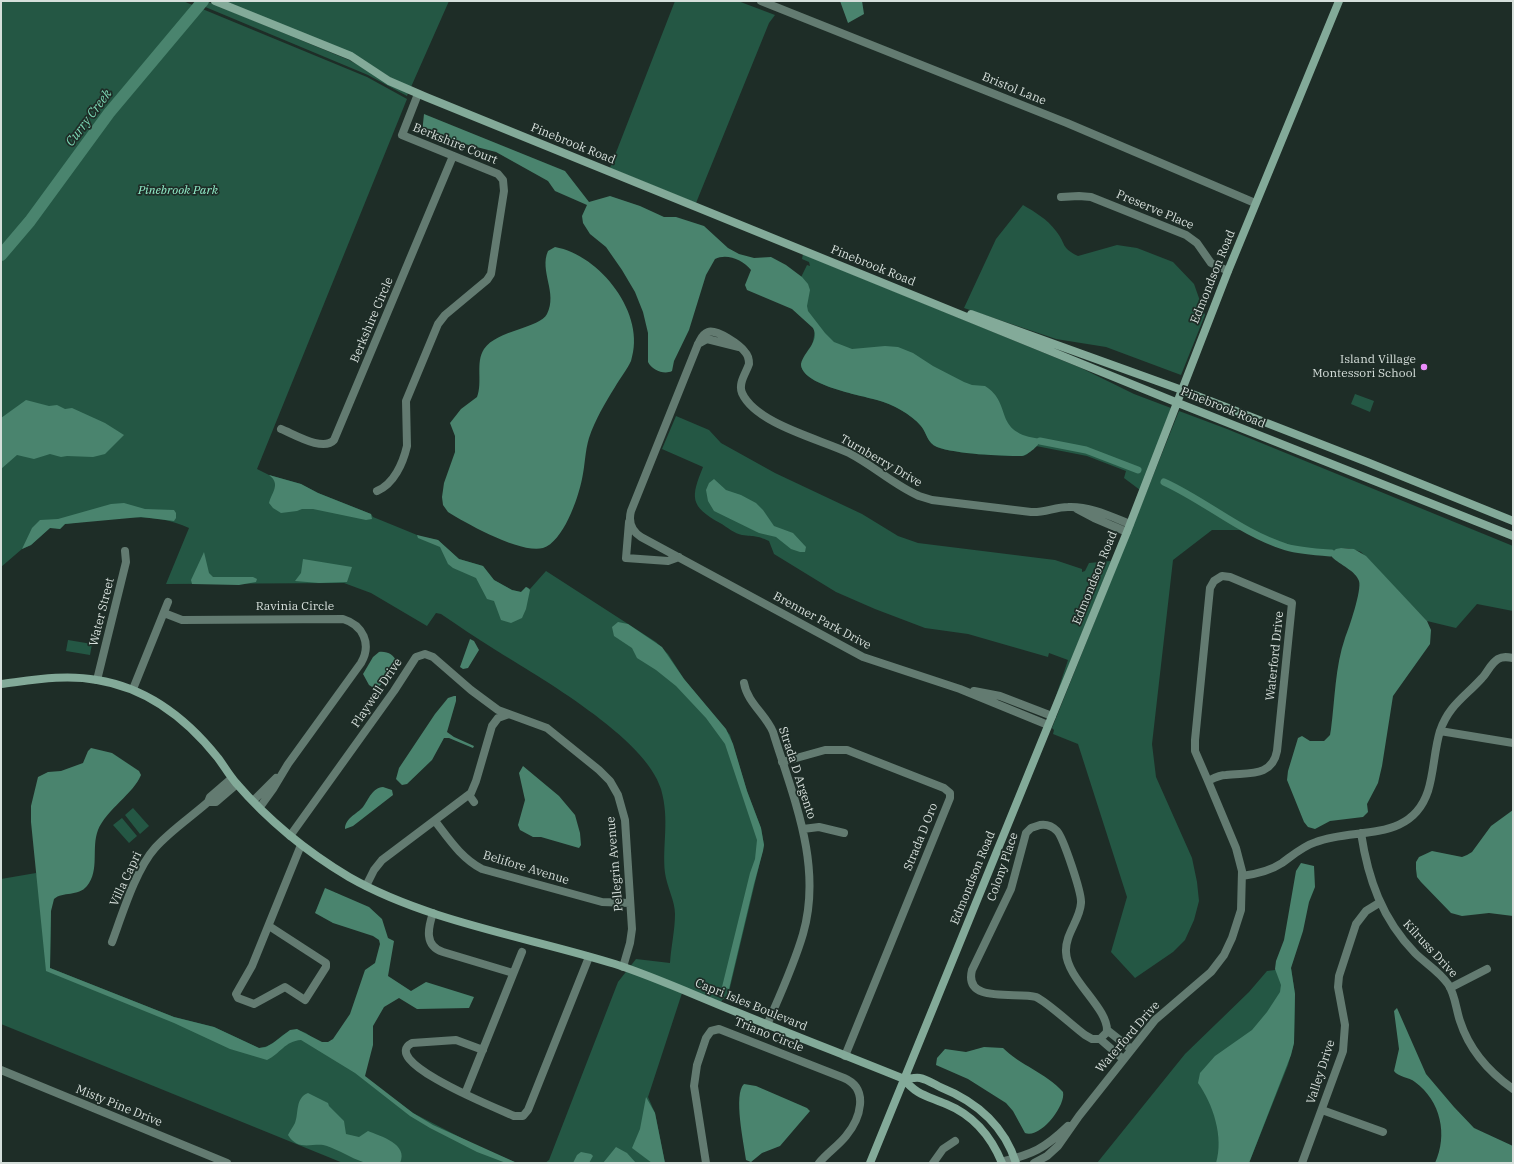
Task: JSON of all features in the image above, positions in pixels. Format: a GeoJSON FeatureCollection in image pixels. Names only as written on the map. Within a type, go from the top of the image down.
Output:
{"type":"FeatureCollection","features":[{"type":"Feature","properties":{"kind":"street","name":"Pinebrook Road"},"geometry":{"type":"LineString","coordinates":[[215,1],[351,56],[389,81],[418,94],[1178,403],[1513,536]]}},
{"type":"Feature","properties":{"kind":"street","name":"Bristol Lane"},"geometry":{"type":"LineString","coordinates":[[761,1],[1063,121],[1255,203]]}},
{"type":"Feature","properties":{"kind":"street","name":"Edmondson Road"},"geometry":{"type":"LineString","coordinates":[[870,1163],[1129,528],[1255,203],[1339,1]]}},
{"type":"Feature","properties":{"kind":"street","name":"Berkshire Court"},"geometry":{"type":"LineString","coordinates":[[377,490],[386,487],[393,478],[405,453],[407,444],[405,404],[438,324],[445,315],[487,280],[492,272],[504,191],[503,180],[496,173],[402,135],[418,94]]}},
{"type":"Feature","properties":{"kind":"street","name":"Berkshire Circle"},"geometry":{"type":"LineString","coordinates":[[281,429],[319,444],[326,445],[334,440],[453,156]]}},
{"type":"Feature","properties":{"kind":"street","name":"Preserve Place"},"geometry":{"type":"LineString","coordinates":[[1061,197],[1091,197],[1186,235],[1197,242],[1212,263],[1228,271]]}},
{"type":"Feature","properties":{"kind":"street","name":"Pinebrook Road"},"geometry":{"type":"LineString","coordinates":[[926,300],[988,319],[1182,390],[1368,462],[1513,521]]}},
{"type":"Feature","properties":{"kind":"street","name":"Turnberry Drive"},"geometry":{"type":"LineString","coordinates":[[630,519],[631,511],[698,344],[703,335],[712,331],[722,335],[746,353],[749,360],[741,389],[746,398],[760,412],[775,422],[850,454],[913,494],[932,500],[1031,512],[1042,512],[1065,507],[1074,507],[1093,510],[1129,528]]}},
{"type":"Feature","properties":{"kind":"street"},"geometry":{"type":"LineString","coordinates":[[630,519],[626,558],[668,561],[679,557]]}},
{"type":"Feature","properties":{"kind":"street","name":"Brenner Park Drive"},"geometry":{"type":"LineString","coordinates":[[630,519],[632,529],[638,535],[866,658],[960,689],[1048,725]]}},
{"type":"Feature","properties":{"kind":"street","name":"Water Street"},"geometry":{"type":"LineString","coordinates":[[97,680],[126,562],[125,551]]}},
{"type":"Feature","properties":{"kind":"street","name":"Waterford Drive"},"geometry":{"type":"LineString","coordinates":[[1034,1163],[1053,1151],[1078,1116],[1155,1020],[1204,980],[1224,955],[1239,919],[1242,876],[1236,848],[1195,751],[1210,588],[1215,580],[1226,576],[1292,603],[1275,760],[1267,769],[1261,772],[1226,775],[1208,781]]}},
{"type":"Feature","properties":{"kind":"street"},"geometry":{"type":"LineString","coordinates":[[133,689],[168,602]]}},
{"type":"Feature","properties":{"kind":"street","name":"Ravinia Circle"},"geometry":{"type":"LineString","coordinates":[[164,613],[182,620],[343,619],[352,623],[361,630],[366,644],[363,659],[288,764],[260,807]]}},
{"type":"Feature","properties":{"kind":"street","name":"Playwell Drive"},"geometry":{"type":"LineString","coordinates":[[290,836],[418,655],[425,654],[434,657],[479,697],[498,710],[508,714]]}},
{"type":"Feature","properties":{"kind":"street"},"geometry":{"type":"LineString","coordinates":[[1242,876],[1273,868],[1315,842],[1393,828],[1408,819],[1420,807],[1429,789],[1440,731],[1454,705],[1482,678],[1495,661],[1504,657],[1513,658]]}},
{"type":"Feature","properties":{"kind":"street","name":"Capri Isles Boulevard"},"geometry":{"type":"LineString","coordinates":[[1,684],[60,677],[97,680],[133,689],[162,704],[189,725],[219,759],[234,781],[290,836],[340,871],[366,886],[400,901],[433,913],[623,967],[904,1079],[920,1078],[962,1097],[981,1110],[995,1124],[1005,1139],[1015,1161]]}},
{"type":"Feature","properties":{"kind":"street","name":"Strada D Argento"},"geometry":{"type":"LineString","coordinates":[[744,683],[747,695],[771,727],[803,829],[810,873],[808,911],[798,949],[767,1025]]}},
{"type":"Feature","properties":{"kind":"street","name":"Brenner Park Drive"},"geometry":{"type":"LineString","coordinates":[[960,689],[1000,696],[1052,716]]}},
{"type":"Feature","properties":{"kind":"street"},"geometry":{"type":"LineString","coordinates":[[366,886],[374,870],[382,860],[469,795],[474,786],[492,726],[498,718],[508,714]]}},
{"type":"Feature","properties":{"kind":"street","name":"Pellegrin Avenue"},"geometry":{"type":"LineString","coordinates":[[508,714],[535,723],[553,733],[599,770],[614,788],[625,820],[632,935],[623,967]]}},
{"type":"Feature","properties":{"kind":"street"},"geometry":{"type":"LineString","coordinates":[[1440,731],[1513,743]]}},
{"type":"Feature","properties":{"kind":"street","name":"Strada D Oro"},"geometry":{"type":"LineString","coordinates":[[782,762],[825,750],[847,750],[951,792],[950,798],[845,1056]]}},
{"type":"Feature","properties":{"kind":"street","name":"Ravinia Circle"},"geometry":{"type":"LineString","coordinates":[[254,800],[288,764]]}},
{"type":"Feature","properties":{"kind":"street","name":"Villa Capri"},"geometry":{"type":"LineString","coordinates":[[112,942],[144,864],[155,848],[208,802],[210,797],[234,781]]}},
{"type":"Feature","properties":{"kind":"street"},"geometry":{"type":"LineString","coordinates":[[469,795],[474,802]]}},
{"type":"Feature","properties":{"kind":"street","name":"Belifore Avenue"},"geometry":{"type":"LineString","coordinates":[[435,821],[460,854],[482,869],[602,902],[630,903]]}},
{"type":"Feature","properties":{"kind":"street","name":"Colony Place"},"geometry":{"type":"LineString","coordinates":[[1123,1059],[1100,1039],[1092,1039],[1085,1035],[1037,998],[984,993],[975,987],[971,980],[972,970],[1011,889],[1025,835],[1029,829],[1037,825],[1051,826],[1059,834],[1080,892],[1080,908],[1067,943],[1067,962],[1072,973],[1098,1009],[1107,1030],[1131,1049]]}},
{"type":"Feature","properties":{"kind":"street","name":"Strada D Argento"},"geometry":{"type":"LineString","coordinates":[[803,829],[822,827],[844,833]]}},
{"type":"Feature","properties":{"kind":"street","name":"Kilruss Drive"},"geometry":{"type":"LineString","coordinates":[[1361,834],[1368,871],[1379,903],[1408,945],[1442,977],[1450,988],[1461,1023],[1474,1050],[1489,1069],[1513,1089]]}},
{"type":"Feature","properties":{"kind":"street"},"geometry":{"type":"LineString","coordinates":[[269,926],[326,963],[326,967],[305,1000],[285,987],[254,1004],[236,995],[240,983],[252,966],[301,845]]}},
{"type":"Feature","properties":{"kind":"street","name":"Valley Drive"},"geometry":{"type":"LineString","coordinates":[[1302,1163],[1339,1064],[1344,1043],[1345,1025],[1338,987],[1339,976],[1358,921],[1366,911],[1379,903]]}},
{"type":"Feature","properties":{"kind":"street"},"geometry":{"type":"LineString","coordinates":[[433,913],[429,934],[431,944],[434,948],[513,973]]}},
{"type":"Feature","properties":{"kind":"street"},"geometry":{"type":"LineString","coordinates":[[465,1094],[522,952]]}},
{"type":"Feature","properties":{"kind":"street"},"geometry":{"type":"LineString","coordinates":[[483,1050],[462,1041],[452,1040],[416,1042],[410,1044],[405,1050],[406,1057],[415,1066],[465,1094],[514,1116],[521,1117],[525,1114],[588,957]]}},
{"type":"Feature","properties":{"kind":"street"},"geometry":{"type":"LineString","coordinates":[[1450,988],[1487,969]]}},
{"type":"Feature","properties":{"kind":"street","name":"Triano Circle"},"geometry":{"type":"LineString","coordinates":[[706,1163],[694,1086],[697,1065],[706,1038],[711,1031],[719,1029],[844,1078],[856,1086],[861,1101],[853,1124],[844,1138],[819,1163]]}},
{"type":"Feature","properties":{"kind":"street"},"geometry":{"type":"LineString","coordinates":[[1100,1039],[1104,1036],[1107,1030]]}},
{"type":"Feature","properties":{"kind":"street","name":"Misty Pine Drive"},"geometry":{"type":"LineString","coordinates":[[1,1070],[227,1163]]}},
{"type":"Feature","properties":{"kind":"street","name":"Capri Isles Boulevard"},"geometry":{"type":"LineString","coordinates":[[904,1079],[912,1090],[955,1108],[972,1120],[985,1132],[1002,1162]]}},
{"type":"Feature","properties":{"kind":"street"},"geometry":{"type":"LineString","coordinates":[[955,1108],[962,1097]]}},
{"type":"Feature","properties":{"kind":"street"},"geometry":{"type":"LineString","coordinates":[[1322,1110],[1383,1132]]}},
{"type":"Feature","properties":{"kind":"street","name":"Waterford Drive"},"geometry":{"type":"LineString","coordinates":[[1002,1162],[1015,1161],[1046,1146],[1078,1116]]}},
{"type":"Feature","properties":{"kind":"street"},"geometry":{"type":"LineString","coordinates":[[933,1163],[943,1149],[955,1141]]}},
{"type":"Feature","properties":{"kind":"green space","name":"Pinebrook Park"},"geometry":{"type":"Polygon","coordinates":[[[1,1],[183,1],[367,77],[407,99],[257,469],[269,475],[301,484],[318,493],[371,514],[373,517],[422,537],[438,540],[459,559],[483,566],[494,580],[512,590],[521,592],[526,587],[530,589],[546,571],[656,642],[668,654],[684,679],[730,735],[747,791],[761,828],[764,845],[727,1000],[723,999],[721,1002],[684,987],[648,1097],[655,1113],[665,1163],[545,1163],[549,1160],[618,982],[636,959],[670,963],[675,914],[674,904],[665,873],[664,801],[661,789],[651,769],[635,750],[613,730],[589,710],[563,692],[481,641],[441,614],[436,613],[427,626],[371,593],[344,583],[166,584],[189,528],[174,522],[159,519],[128,517],[65,524],[60,529],[51,527],[31,545],[22,549],[1,567],[1,1]]]}},
{"type":"Feature","properties":{"kind":"green space"},"geometry":{"type":"Polygon","coordinates":[[[191,1],[206,1],[349,60],[408,93],[407,96],[368,75],[191,1]]]}},
{"type":"Feature","properties":{"kind":"green space"},"geometry":{"type":"Polygon","coordinates":[[[224,1],[449,1],[411,87],[391,78],[352,53],[224,1]]]}},
{"type":"Feature","properties":{"kind":"green space"},"geometry":{"type":"Polygon","coordinates":[[[675,1],[738,1],[775,15],[769,23],[696,203],[610,168],[675,1]]]}},
{"type":"Feature","properties":{"kind":"green space"},"geometry":{"type":"Polygon","coordinates":[[[1023,205],[1045,219],[1059,236],[1066,248],[1078,256],[1117,245],[1137,248],[1173,262],[1194,284],[1205,315],[1181,375],[1106,347],[1056,339],[964,308],[996,239],[1023,205]]]}},
{"type":"Feature","properties":{"kind":"green space"},"geometry":{"type":"Polygon","coordinates":[[[803,254],[1081,368],[1134,394],[1171,408],[1140,490],[1124,478],[1126,471],[1087,456],[1036,446],[1026,455],[1022,456],[966,453],[937,447],[931,443],[917,422],[901,410],[883,402],[833,388],[810,378],[804,371],[801,364],[812,346],[815,331],[803,317],[787,306],[807,265],[810,266],[809,262],[802,259],[803,254]]]}},
{"type":"Feature","properties":{"kind":"green space"},"geometry":{"type":"Polygon","coordinates":[[[1355,394],[1374,401],[1370,412],[1351,404],[1355,394]]]}},
{"type":"Feature","properties":{"kind":"green space"},"geometry":{"type":"Polygon","coordinates":[[[1179,411],[1227,429],[1513,546],[1513,611],[1477,604],[1456,628],[1427,621],[1361,552],[1349,548],[1334,550],[1331,553],[1286,547],[1247,530],[1212,530],[1173,560],[1152,744],[1156,777],[1192,858],[1199,901],[1194,920],[1185,940],[1173,952],[1135,978],[1111,952],[1127,897],[1078,744],[1053,734],[1054,730],[1052,728],[1179,411]]]}},
{"type":"Feature","properties":{"kind":"green space"},"geometry":{"type":"Polygon","coordinates":[[[676,416],[709,430],[721,443],[775,473],[862,514],[898,536],[918,543],[1055,560],[1082,569],[1082,572],[1085,571],[1089,563],[1111,561],[1054,702],[1068,660],[1049,653],[1048,657],[968,634],[925,628],[875,609],[836,592],[774,554],[769,541],[758,537],[737,533],[710,517],[698,506],[695,500],[696,486],[703,467],[662,449],[676,416]]]}},
{"type":"Feature","properties":{"kind":"green space"},"geometry":{"type":"Polygon","coordinates":[[[68,640],[92,644],[90,655],[66,651],[68,640]]]}},
{"type":"Feature","properties":{"kind":"green space"},"geometry":{"type":"Polygon","coordinates":[[[133,808],[149,826],[140,834],[125,815],[133,808]]]}},
{"type":"Feature","properties":{"kind":"green space"},"geometry":{"type":"Polygon","coordinates":[[[122,818],[137,836],[129,843],[113,825],[122,818]]]}},
{"type":"Feature","properties":{"kind":"green space"},"geometry":{"type":"Polygon","coordinates":[[[36,873],[51,911],[50,968],[174,1017],[214,1027],[259,1048],[272,1043],[286,1033],[292,1031],[306,1033],[413,1113],[479,1147],[517,1163],[343,1163],[1,1024],[1,879],[36,873]]]}},
{"type":"Feature","properties":{"kind":"green space"},"geometry":{"type":"Polygon","coordinates":[[[1291,968],[1295,994],[1294,1043],[1288,1065],[1249,1163],[1097,1163],[1185,1054],[1249,992],[1267,971],[1291,968]]]}},
{"type":"Feature","properties":{"kind":"shaded area"},"geometry":{"type":"Polygon","coordinates":[[[840,1],[862,1],[864,14],[848,23],[840,1]]]}},
{"type":"Feature","properties":{"kind":"shaded area"},"geometry":{"type":"Polygon","coordinates":[[[424,114],[565,171],[589,202],[610,196],[640,206],[664,217],[676,217],[704,226],[728,248],[739,254],[754,258],[771,257],[786,265],[802,277],[808,284],[810,290],[807,306],[808,311],[834,342],[852,349],[885,346],[898,347],[913,353],[933,366],[964,382],[972,385],[985,386],[994,393],[999,401],[1005,417],[1015,431],[1025,436],[1041,439],[1040,441],[1027,454],[1022,456],[979,454],[937,447],[931,443],[921,426],[912,417],[901,410],[883,402],[833,388],[810,378],[804,371],[801,364],[813,342],[815,333],[813,328],[792,309],[747,290],[745,285],[751,270],[744,263],[730,257],[720,257],[715,259],[706,275],[689,330],[674,361],[672,371],[662,372],[655,369],[648,362],[648,333],[643,312],[635,292],[606,247],[590,234],[583,223],[582,216],[587,205],[555,191],[548,181],[496,152],[422,133],[424,114]]]}},
{"type":"Feature","properties":{"kind":"shaded area"},"geometry":{"type":"Polygon","coordinates":[[[555,247],[572,252],[588,262],[603,274],[616,289],[626,306],[632,324],[634,343],[631,361],[628,368],[604,405],[591,431],[580,487],[568,519],[557,538],[550,544],[543,548],[533,549],[522,547],[494,537],[448,512],[443,505],[442,497],[444,483],[455,452],[455,436],[450,423],[461,409],[477,397],[479,391],[479,366],[481,354],[490,343],[498,337],[536,323],[543,319],[547,314],[551,298],[546,259],[548,251],[555,247]]]}},
{"type":"Feature","properties":{"kind":"shaded area"},"geometry":{"type":"Polygon","coordinates":[[[26,400],[49,406],[57,405],[65,409],[72,408],[105,423],[124,435],[105,454],[93,457],[61,457],[50,454],[34,459],[17,455],[1,469],[1,418],[26,400]]]}},
{"type":"Feature","properties":{"kind":"shaded area"},"geometry":{"type":"Polygon","coordinates":[[[269,475],[301,484],[318,493],[371,514],[372,519],[366,520],[313,509],[302,509],[281,513],[273,508],[269,503],[275,485],[273,478],[269,475]]]}},
{"type":"Feature","properties":{"kind":"shaded area"},"geometry":{"type":"Polygon","coordinates":[[[714,479],[726,490],[741,495],[756,503],[774,526],[793,533],[806,547],[805,552],[791,549],[776,537],[759,533],[714,511],[708,501],[706,490],[709,483],[714,479]]]}},
{"type":"Feature","properties":{"kind":"shaded area"},"geometry":{"type":"Polygon","coordinates":[[[124,503],[145,509],[174,510],[176,513],[176,518],[174,521],[141,517],[65,524],[60,529],[50,528],[31,545],[22,549],[32,528],[40,520],[58,519],[111,504],[124,503]]]}},
{"type":"Feature","properties":{"kind":"shaded area"},"geometry":{"type":"Polygon","coordinates":[[[417,535],[438,540],[459,559],[483,566],[494,580],[512,590],[521,592],[526,587],[528,588],[530,590],[526,609],[522,618],[511,623],[501,620],[494,601],[487,599],[476,578],[453,568],[448,564],[440,547],[418,538],[417,535]]]}},
{"type":"Feature","properties":{"kind":"shaded area"},"geometry":{"type":"Polygon","coordinates":[[[1336,549],[1354,549],[1366,556],[1427,621],[1431,630],[1430,644],[1393,696],[1382,766],[1378,783],[1367,804],[1368,812],[1363,817],[1330,821],[1315,829],[1308,827],[1304,822],[1287,780],[1288,771],[1298,738],[1302,736],[1310,741],[1324,741],[1330,735],[1339,660],[1359,592],[1359,581],[1355,574],[1332,557],[1331,553],[1336,549]]]}},
{"type":"Feature","properties":{"kind":"shaded area"},"geometry":{"type":"Polygon","coordinates":[[[204,552],[209,573],[213,577],[253,577],[257,579],[256,582],[239,585],[192,584],[191,580],[204,552]]]}},
{"type":"Feature","properties":{"kind":"shaded area"},"geometry":{"type":"Polygon","coordinates":[[[303,559],[352,567],[347,582],[319,583],[295,581],[301,573],[303,559]]]}},
{"type":"Feature","properties":{"kind":"shaded area"},"geometry":{"type":"Polygon","coordinates":[[[618,622],[628,624],[662,647],[684,679],[726,729],[733,744],[747,791],[761,828],[764,845],[763,851],[729,989],[722,987],[750,873],[755,859],[757,840],[725,744],[706,718],[676,686],[656,670],[637,658],[632,648],[614,636],[612,627],[618,622]]]}},
{"type":"Feature","properties":{"kind":"shaded area"},"geometry":{"type":"Polygon","coordinates":[[[470,639],[474,641],[479,650],[468,668],[463,669],[460,667],[470,639]]]}},
{"type":"Feature","properties":{"kind":"shaded area"},"geometry":{"type":"Polygon","coordinates":[[[379,652],[390,654],[394,657],[396,662],[377,690],[369,685],[363,674],[373,657],[379,652]]]}},
{"type":"Feature","properties":{"kind":"shaded area"},"geometry":{"type":"Polygon","coordinates":[[[456,696],[456,701],[447,732],[454,737],[474,746],[473,748],[449,738],[444,738],[432,760],[407,784],[402,785],[396,779],[399,768],[435,714],[448,698],[456,696]]]}},
{"type":"Feature","properties":{"kind":"shaded area"},"geometry":{"type":"Polygon","coordinates":[[[91,748],[112,753],[139,771],[141,775],[137,782],[107,816],[98,830],[95,844],[93,873],[87,886],[79,892],[62,895],[54,899],[51,911],[50,968],[174,1017],[214,1027],[259,1048],[266,1047],[273,1043],[290,1030],[297,1029],[322,1042],[328,1042],[333,1039],[350,1014],[365,970],[375,963],[380,944],[379,940],[373,936],[333,923],[315,913],[325,888],[369,907],[382,919],[388,938],[394,941],[388,976],[411,991],[426,982],[474,997],[469,1008],[417,1009],[399,998],[384,1007],[373,1026],[373,1045],[365,1076],[413,1113],[433,1125],[517,1163],[506,1163],[477,1152],[430,1128],[410,1116],[355,1073],[301,1040],[287,1045],[267,1060],[230,1049],[174,1023],[46,971],[31,822],[31,806],[38,777],[48,772],[61,771],[83,763],[88,751],[91,748]]]}},
{"type":"Feature","properties":{"kind":"shaded area"},"geometry":{"type":"Polygon","coordinates":[[[523,766],[559,796],[575,815],[580,833],[581,845],[579,848],[541,837],[533,837],[520,830],[518,825],[525,800],[519,773],[523,766]]]}},
{"type":"Feature","properties":{"kind":"shaded area"},"geometry":{"type":"Polygon","coordinates":[[[383,787],[392,790],[393,795],[353,826],[345,829],[349,819],[363,807],[371,794],[376,789],[383,787]]]}},
{"type":"Feature","properties":{"kind":"shaded area"},"geometry":{"type":"Polygon","coordinates":[[[1513,810],[1513,916],[1489,913],[1462,916],[1451,913],[1417,877],[1416,862],[1419,857],[1432,851],[1462,857],[1467,855],[1472,852],[1491,826],[1513,810]]]}},
{"type":"Feature","properties":{"kind":"shaded area"},"geometry":{"type":"Polygon","coordinates":[[[1301,863],[1314,866],[1315,887],[1309,902],[1303,931],[1291,968],[1295,994],[1294,1043],[1291,1055],[1249,1163],[1216,1163],[1219,1142],[1218,1132],[1216,1121],[1208,1101],[1198,1083],[1200,1073],[1215,1056],[1252,1030],[1267,1012],[1280,992],[1281,985],[1275,969],[1276,961],[1284,940],[1296,871],[1301,863]]]}},
{"type":"Feature","properties":{"kind":"shaded area"},"geometry":{"type":"Polygon","coordinates":[[[1397,1008],[1426,1074],[1474,1128],[1513,1146],[1513,1163],[1435,1163],[1441,1141],[1440,1119],[1436,1109],[1424,1090],[1413,1080],[1398,1075],[1394,1071],[1399,1049],[1394,1011],[1397,1008]]]}},
{"type":"Feature","properties":{"kind":"shaded area"},"geometry":{"type":"Polygon","coordinates":[[[984,1047],[1003,1048],[1056,1085],[1063,1092],[1063,1098],[1056,1113],[1051,1120],[1038,1131],[1031,1134],[1025,1133],[1013,1111],[1006,1103],[968,1079],[936,1065],[937,1058],[945,1049],[966,1052],[984,1047]]]}},
{"type":"Feature","properties":{"kind":"shaded area"},"geometry":{"type":"Polygon","coordinates":[[[744,1084],[756,1086],[807,1108],[810,1111],[780,1146],[762,1153],[751,1162],[746,1160],[740,1120],[739,1098],[744,1084]]]}},
{"type":"Feature","properties":{"kind":"shaded area"},"geometry":{"type":"Polygon","coordinates":[[[308,1093],[328,1103],[329,1106],[344,1121],[346,1134],[359,1137],[368,1131],[392,1142],[397,1146],[402,1156],[400,1163],[363,1162],[327,1146],[297,1144],[288,1135],[295,1123],[299,1102],[304,1095],[308,1093]]]}},
{"type":"Feature","properties":{"kind":"shaded area"},"geometry":{"type":"Polygon","coordinates":[[[646,1097],[655,1113],[665,1163],[652,1163],[632,1148],[640,1129],[646,1097]]]}},
{"type":"Feature","properties":{"kind":"shaded area"},"geometry":{"type":"Polygon","coordinates":[[[616,1147],[627,1153],[636,1163],[603,1163],[616,1147]]]}},
{"type":"Feature","properties":{"kind":"shaded area"},"geometry":{"type":"Polygon","coordinates":[[[581,1152],[591,1154],[593,1156],[589,1163],[573,1163],[577,1155],[581,1152]]]}},
{"type":"Feature","properties":{"kind":"waterway","name":"Curry Creek"},"geometry":{"type":"LineString","coordinates":[[1,255],[30,221],[109,113],[203,1]]}},
{"type":"Feature","properties":{"kind":"waterway"},"geometry":{"type":"LineString","coordinates":[[1040,441],[1086,450],[1138,470]]}},
{"type":"Feature","properties":{"kind":"waterway"},"geometry":{"type":"LineString","coordinates":[[1164,482],[1254,534],[1270,541],[1286,547],[1314,552],[1331,553]]}},
{"type":"Feature","properties":{"kind":"place","name":"Island Village Montessori School"},"geometry":{"type":"Point","coordinates":[1424,367]}}]}
